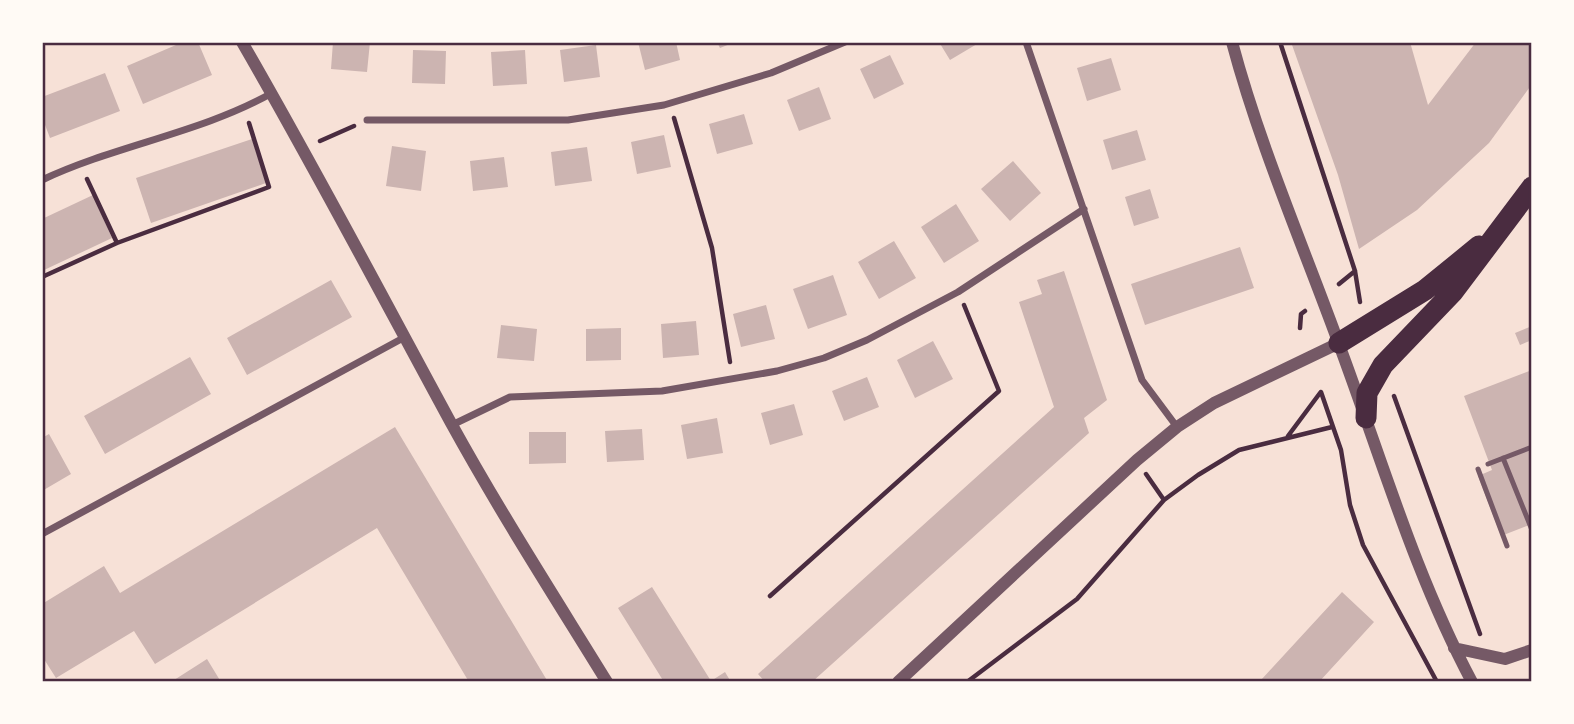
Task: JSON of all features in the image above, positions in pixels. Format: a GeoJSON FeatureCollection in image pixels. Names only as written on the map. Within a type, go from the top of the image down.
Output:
{"type":"FeatureCollection","features":[{"type":"Feature","properties":{"kind":"highway"},"geometry":{"type":"LineString","coordinates":[[1366,418],[1367,393],[1382,365],[1445,302],[1532,187]]}},
{"type":"Feature","properties":{"kind":"highway"},"geometry":{"type":"LineString","coordinates":[[1339,343],[1425,290],[1502,227]]}},
{"type":"Feature","properties":{"kind":"street"},"geometry":{"type":"LineString","coordinates":[[242,42],[304,149],[452,425],[517,539],[607,682]]}},
{"type":"Feature","properties":{"kind":"street"},"geometry":{"type":"LineString","coordinates":[[367,120],[568,120],[669,103],[771,73],[845,42]]}},
{"type":"Feature","properties":{"kind":"street"},"geometry":{"type":"LineString","coordinates":[[1026,42],[1142,380],[1177,427]]}},
{"type":"Feature","properties":{"kind":"street"},"geometry":{"type":"LineString","coordinates":[[1232,42],[1248,104],[1339,343],[1423,579],[1472,682]]}},
{"type":"Feature","properties":{"kind":"street"},"geometry":{"type":"LineString","coordinates":[[42,180],[80,162],[244,108],[272,93]]}},
{"type":"Feature","properties":{"kind":"street"},"geometry":{"type":"LineString","coordinates":[[452,425],[510,397],[662,391],[733,380],[824,358],[867,340],[958,292],[1084,209]]}},
{"type":"Feature","properties":{"kind":"street"},"geometry":{"type":"LineString","coordinates":[[42,534],[405,337]]}},
{"type":"Feature","properties":{"kind":"street"},"geometry":{"type":"LineString","coordinates":[[898,682],[1137,460],[1177,427],[1214,403],[1339,343]]}},
{"type":"Feature","properties":{"kind":"street"},"geometry":{"type":"LineString","coordinates":[[1454,648],[1505,659],[1532,650]]}},
{"type":"Feature","properties":{"kind":"lane"},"geometry":{"type":"LineString","coordinates":[[1488,464],[1532,447]]}},
{"type":"Feature","properties":{"kind":"lane"},"geometry":{"type":"LineString","coordinates":[[1503,458],[1532,530]]}},
{"type":"Feature","properties":{"kind":"lane"},"geometry":{"type":"LineString","coordinates":[[1478,469],[1507,546]]}},
{"type":"Feature","properties":{"kind":"path"},"geometry":{"type":"LineString","coordinates":[[1280,42],[1355,271],[1360,302],[1369,325]]}},
{"type":"Feature","properties":{"kind":"path"},"geometry":{"type":"LineString","coordinates":[[669,103],[712,248],[733,380]]}},
{"type":"Feature","properties":{"kind":"path"},"geometry":{"type":"LineString","coordinates":[[42,277],[117,243],[270,187],[244,108]]}},
{"type":"Feature","properties":{"kind":"path"},"geometry":{"type":"LineString","coordinates":[[304,149],[367,120]]}},
{"type":"Feature","properties":{"kind":"path"},"geometry":{"type":"LineString","coordinates":[[80,162],[117,243]]}},
{"type":"Feature","properties":{"kind":"path"},"geometry":{"type":"LineString","coordinates":[[1321,198],[1329,194]]}},
{"type":"Feature","properties":{"kind":"path"},"geometry":{"type":"LineString","coordinates":[[1339,284],[1355,271]]}},
{"type":"Feature","properties":{"kind":"path"},"geometry":{"type":"LineString","coordinates":[[770,596],[999,391],[958,292]]}},
{"type":"Feature","properties":{"kind":"path"},"geometry":{"type":"LineString","coordinates":[[1300,328],[1301,314]]}},
{"type":"Feature","properties":{"kind":"path"},"geometry":{"type":"LineString","coordinates":[[1382,365],[1452,562],[1486,642]]}},
{"type":"Feature","properties":{"kind":"path"},"geometry":{"type":"LineString","coordinates":[[1287,438],[1321,392],[1341,450],[1355,529],[1387,595],[1437,682]]}},
{"type":"Feature","properties":{"kind":"path"},"geometry":{"type":"LineString","coordinates":[[967,682],[1077,599],[1164,500],[1239,450],[1332,427]]}},
{"type":"Feature","properties":{"kind":"path"},"geometry":{"type":"LineString","coordinates":[[1137,460],[1164,500]]}},
{"type":"Feature","properties":{"kind":"building"},"geometry":{"type":"Polygon","coordinates":[[[183,42],[198,42],[212,75],[143,104],[127,66],[183,42]]]}},
{"type":"Feature","properties":{"kind":"building"},"geometry":{"type":"Polygon","coordinates":[[[333,42],[370,42],[367,72],[331,69],[333,42]]]}},
{"type":"Feature","properties":{"kind":"building"},"geometry":{"type":"Polygon","coordinates":[[[638,42],[676,42],[680,60],[645,70],[638,42]]]}},
{"type":"Feature","properties":{"kind":"building"},"geometry":{"type":"Polygon","coordinates":[[[717,42],[735,42],[720,48],[717,42]]]}},
{"type":"Feature","properties":{"kind":"building"},"geometry":{"type":"Polygon","coordinates":[[[939,42],[976,42],[977,44],[950,60],[939,42]]]}},
{"type":"Feature","properties":{"kind":"building"},"geometry":{"type":"Polygon","coordinates":[[[1291,42],[1410,42],[1428,105],[1476,42],[1532,42],[1532,84],[1489,143],[1417,210],[1359,249],[1338,175],[1291,42]]]}},
{"type":"Feature","properties":{"kind":"building"},"geometry":{"type":"Polygon","coordinates":[[[596,45],[600,77],[564,82],[560,50],[596,45]]]}},
{"type":"Feature","properties":{"kind":"building"},"geometry":{"type":"Polygon","coordinates":[[[413,50],[446,51],[445,84],[412,83],[413,50]]]}},
{"type":"Feature","properties":{"kind":"building"},"geometry":{"type":"Polygon","coordinates":[[[525,50],[527,84],[493,86],[491,52],[525,50]]]}},
{"type":"Feature","properties":{"kind":"building"},"geometry":{"type":"Polygon","coordinates":[[[890,55],[904,84],[874,99],[860,69],[890,55]]]}},
{"type":"Feature","properties":{"kind":"building"},"geometry":{"type":"Polygon","coordinates":[[[1111,58],[1121,90],[1087,101],[1077,68],[1111,58]]]}},
{"type":"Feature","properties":{"kind":"building"},"geometry":{"type":"Polygon","coordinates":[[[105,73],[120,111],[50,138],[42,117],[42,97],[105,73]]]}},
{"type":"Feature","properties":{"kind":"building"},"geometry":{"type":"Polygon","coordinates":[[[819,87],[831,119],[799,131],[787,100],[819,87]]]}},
{"type":"Feature","properties":{"kind":"building"},"geometry":{"type":"Polygon","coordinates":[[[744,114],[753,144],[717,154],[709,124],[744,114]]]}},
{"type":"Feature","properties":{"kind":"building"},"geometry":{"type":"Polygon","coordinates":[[[1137,130],[1146,160],[1112,170],[1103,140],[1137,130]]]}},
{"type":"Feature","properties":{"kind":"building"},"geometry":{"type":"Polygon","coordinates":[[[664,135],[671,167],[637,174],[631,142],[664,135]]]}},
{"type":"Feature","properties":{"kind":"building"},"geometry":{"type":"Polygon","coordinates":[[[252,139],[266,183],[151,223],[136,178],[252,139]]]}},
{"type":"Feature","properties":{"kind":"building"},"geometry":{"type":"Polygon","coordinates":[[[392,146],[426,151],[421,191],[386,186],[392,146]]]}},
{"type":"Feature","properties":{"kind":"building"},"geometry":{"type":"Polygon","coordinates":[[[587,147],[592,181],[555,186],[551,152],[587,147]]]}},
{"type":"Feature","properties":{"kind":"building"},"geometry":{"type":"Polygon","coordinates":[[[504,157],[508,187],[473,191],[470,161],[504,157]]]}},
{"type":"Feature","properties":{"kind":"building"},"geometry":{"type":"Polygon","coordinates":[[[1013,161],[1041,193],[1010,221],[981,189],[1013,161]]]}},
{"type":"Feature","properties":{"kind":"building"},"geometry":{"type":"Polygon","coordinates":[[[1150,189],[1159,218],[1134,226],[1125,197],[1150,189]]]}},
{"type":"Feature","properties":{"kind":"building"},"geometry":{"type":"Polygon","coordinates":[[[93,195],[112,238],[42,271],[42,219],[93,195]]]}},
{"type":"Feature","properties":{"kind":"building"},"geometry":{"type":"Polygon","coordinates":[[[956,204],[979,241],[944,263],[921,227],[956,204]]]}},
{"type":"Feature","properties":{"kind":"building"},"geometry":{"type":"Polygon","coordinates":[[[894,241],[916,278],[879,299],[858,262],[894,241]]]}},
{"type":"Feature","properties":{"kind":"building"},"geometry":{"type":"Polygon","coordinates":[[[1240,247],[1254,288],[1145,325],[1131,284],[1240,247]]]}},
{"type":"Feature","properties":{"kind":"building"},"geometry":{"type":"Polygon","coordinates":[[[1064,271],[1107,400],[1084,418],[1089,433],[812,682],[765,682],[758,674],[1054,407],[1019,302],[1042,294],[1037,280],[1064,271]]]}},
{"type":"Feature","properties":{"kind":"building"},"geometry":{"type":"Polygon","coordinates":[[[833,275],[847,315],[808,329],[793,289],[833,275]]]}},
{"type":"Feature","properties":{"kind":"building"},"geometry":{"type":"Polygon","coordinates":[[[331,280],[352,317],[247,375],[227,338],[331,280]]]}},
{"type":"Feature","properties":{"kind":"building"},"geometry":{"type":"Polygon","coordinates":[[[766,305],[775,339],[741,347],[733,314],[766,305]]]}},
{"type":"Feature","properties":{"kind":"building"},"geometry":{"type":"Polygon","coordinates":[[[696,321],[699,355],[663,358],[661,324],[696,321]]]}},
{"type":"Feature","properties":{"kind":"building"},"geometry":{"type":"Polygon","coordinates":[[[501,325],[537,329],[534,361],[497,358],[501,325]]]}},
{"type":"Feature","properties":{"kind":"building"},"geometry":{"type":"Polygon","coordinates":[[[1532,326],[1532,340],[1520,345],[1515,333],[1532,326]]]}},
{"type":"Feature","properties":{"kind":"building"},"geometry":{"type":"Polygon","coordinates":[[[621,328],[621,360],[586,361],[586,329],[621,328]]]}},
{"type":"Feature","properties":{"kind":"building"},"geometry":{"type":"Polygon","coordinates":[[[933,341],[953,379],[915,398],[897,360],[933,341]]]}},
{"type":"Feature","properties":{"kind":"building"},"geometry":{"type":"Polygon","coordinates":[[[190,357],[211,394],[105,454],[84,416],[190,357]]]}},
{"type":"Feature","properties":{"kind":"building"},"geometry":{"type":"Polygon","coordinates":[[[1532,370],[1532,524],[1501,536],[1478,476],[1492,470],[1464,396],[1532,370]]]}},
{"type":"Feature","properties":{"kind":"building"},"geometry":{"type":"Polygon","coordinates":[[[867,377],[879,407],[844,421],[832,391],[867,377]]]}},
{"type":"Feature","properties":{"kind":"building"},"geometry":{"type":"Polygon","coordinates":[[[794,404],[803,435],[770,445],[761,413],[794,404]]]}},
{"type":"Feature","properties":{"kind":"building"},"geometry":{"type":"Polygon","coordinates":[[[717,418],[723,453],[687,459],[681,425],[717,418]]]}},
{"type":"Feature","properties":{"kind":"building"},"geometry":{"type":"Polygon","coordinates":[[[395,427],[548,682],[469,682],[377,528],[155,664],[134,631],[56,678],[42,656],[42,604],[104,566],[120,593],[395,427]]]}},
{"type":"Feature","properties":{"kind":"building"},"geometry":{"type":"Polygon","coordinates":[[[642,429],[644,460],[607,462],[605,431],[642,429]]]}},
{"type":"Feature","properties":{"kind":"building"},"geometry":{"type":"Polygon","coordinates":[[[529,432],[566,432],[566,463],[529,464],[529,432]]]}},
{"type":"Feature","properties":{"kind":"building"},"geometry":{"type":"Polygon","coordinates":[[[49,434],[71,474],[42,491],[42,438],[49,434]]]}},
{"type":"Feature","properties":{"kind":"building"},"geometry":{"type":"Polygon","coordinates":[[[652,587],[711,681],[725,672],[731,682],[664,682],[618,608],[652,587]]]}},
{"type":"Feature","properties":{"kind":"building"},"geometry":{"type":"Polygon","coordinates":[[[1342,592],[1374,622],[1319,682],[1263,682],[1261,680],[1342,592]]]}},
{"type":"Feature","properties":{"kind":"building"},"geometry":{"type":"Polygon","coordinates":[[[207,659],[221,682],[171,682],[207,659]]]}}]}
